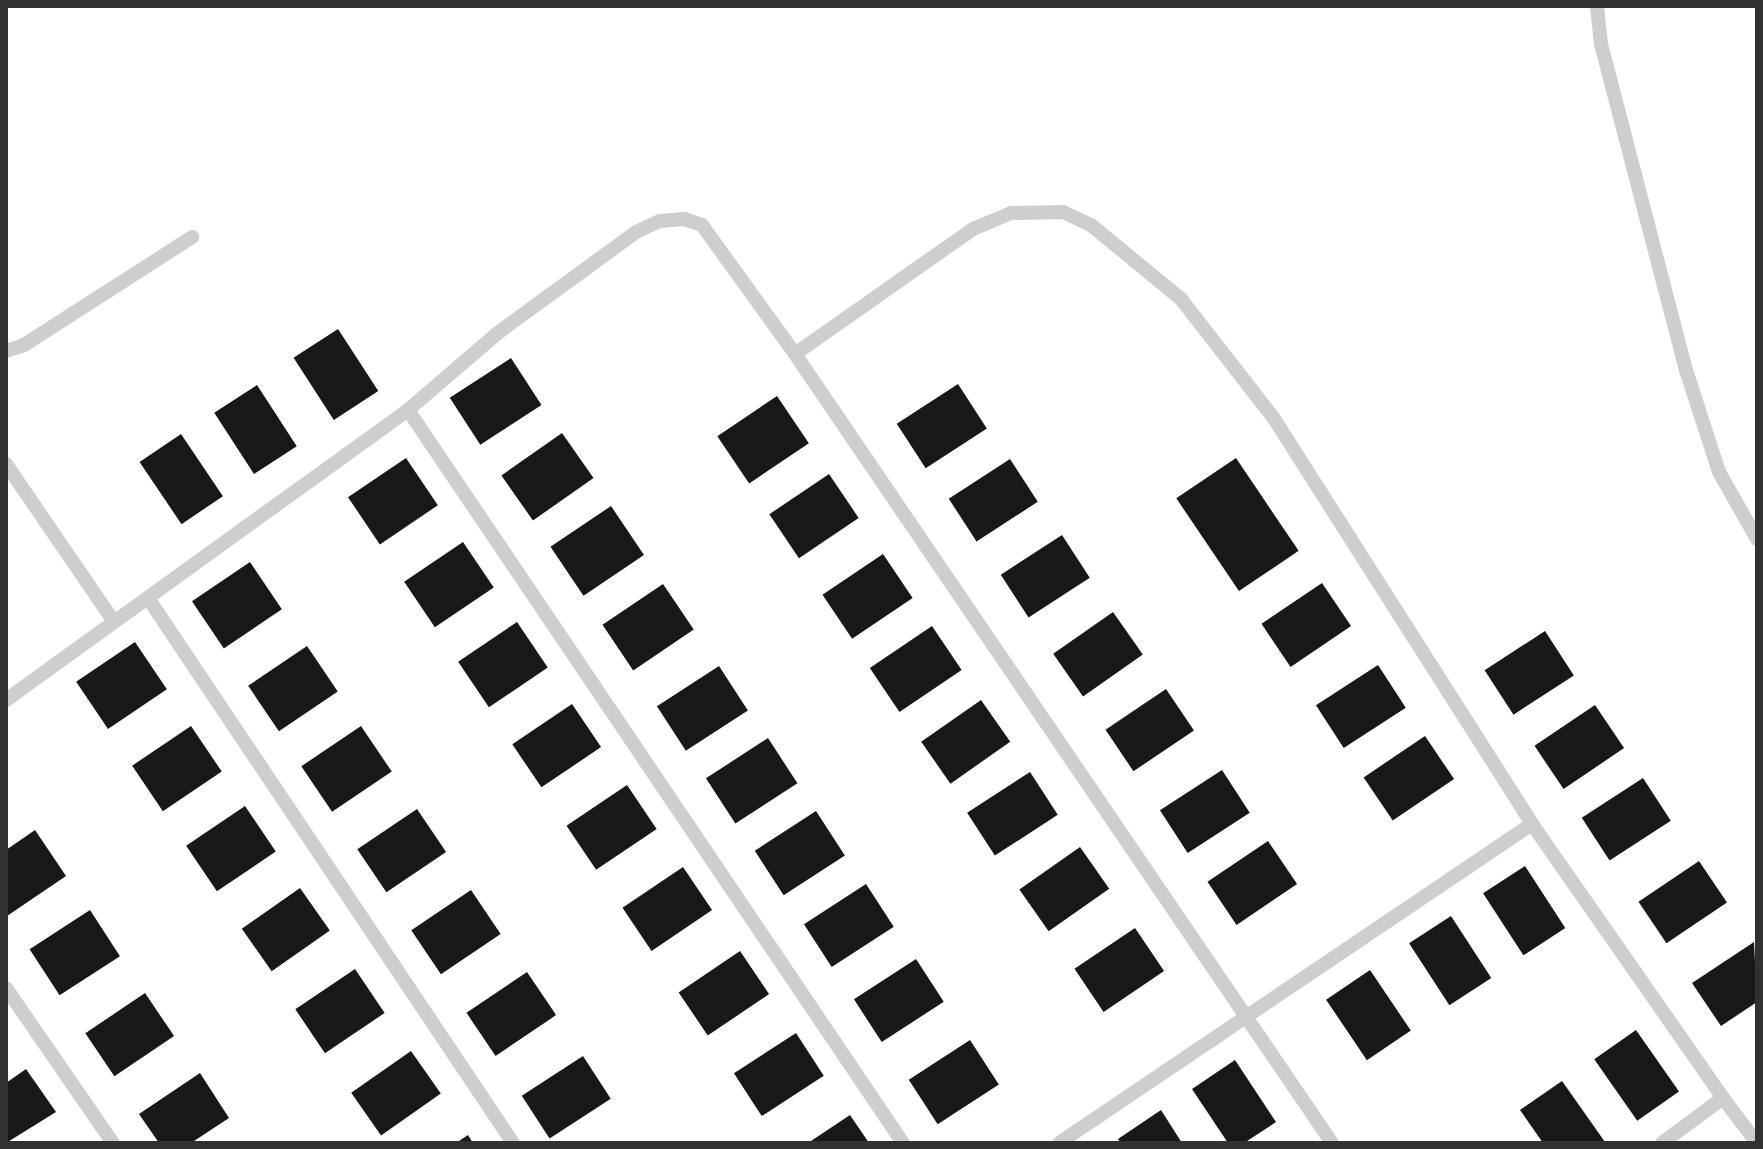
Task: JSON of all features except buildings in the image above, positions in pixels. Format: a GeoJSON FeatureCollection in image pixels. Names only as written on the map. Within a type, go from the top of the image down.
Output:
{"type":"FeatureCollection","features":[{"type":"Feature","properties":{"kind":"lane"},"geometry":{"type":"LineString","coordinates":[[1597,6],[1601,44],[1687,373],[1719,472],[1757,539]]}},
{"type":"Feature","properties":{"kind":"lane"},"geometry":{"type":"LineString","coordinates":[[795,354],[973,229],[1011,213],[1036,210],[1063,212],[1091,225],[1181,299],[1273,417],[1532,824],[1757,1143]]}},
{"type":"Feature","properties":{"kind":"lane"},"geometry":{"type":"LineString","coordinates":[[6,700],[408,410],[499,332],[636,232],[660,221],[684,219],[702,225],[795,354],[1332,1143]]}},
{"type":"Feature","properties":{"kind":"lane"},"geometry":{"type":"LineString","coordinates":[[6,351],[24,345],[192,237]]}},
{"type":"Feature","properties":{"kind":"lane"},"geometry":{"type":"LineString","coordinates":[[408,410],[903,1143]]}},
{"type":"Feature","properties":{"kind":"lane"},"geometry":{"type":"LineString","coordinates":[[6,464],[114,622]]}},
{"type":"Feature","properties":{"kind":"lane"},"geometry":{"type":"LineString","coordinates":[[148,598],[513,1143]]}},
{"type":"Feature","properties":{"kind":"lane"},"geometry":{"type":"LineString","coordinates":[[1059,1143],[1532,824]]}},
{"type":"Feature","properties":{"kind":"lane"},"geometry":{"type":"LineString","coordinates":[[6,988],[113,1143]]}},
{"type":"Feature","properties":{"kind":"lane"},"geometry":{"type":"LineString","coordinates":[[1662,1143],[1723,1098]]}}]}
